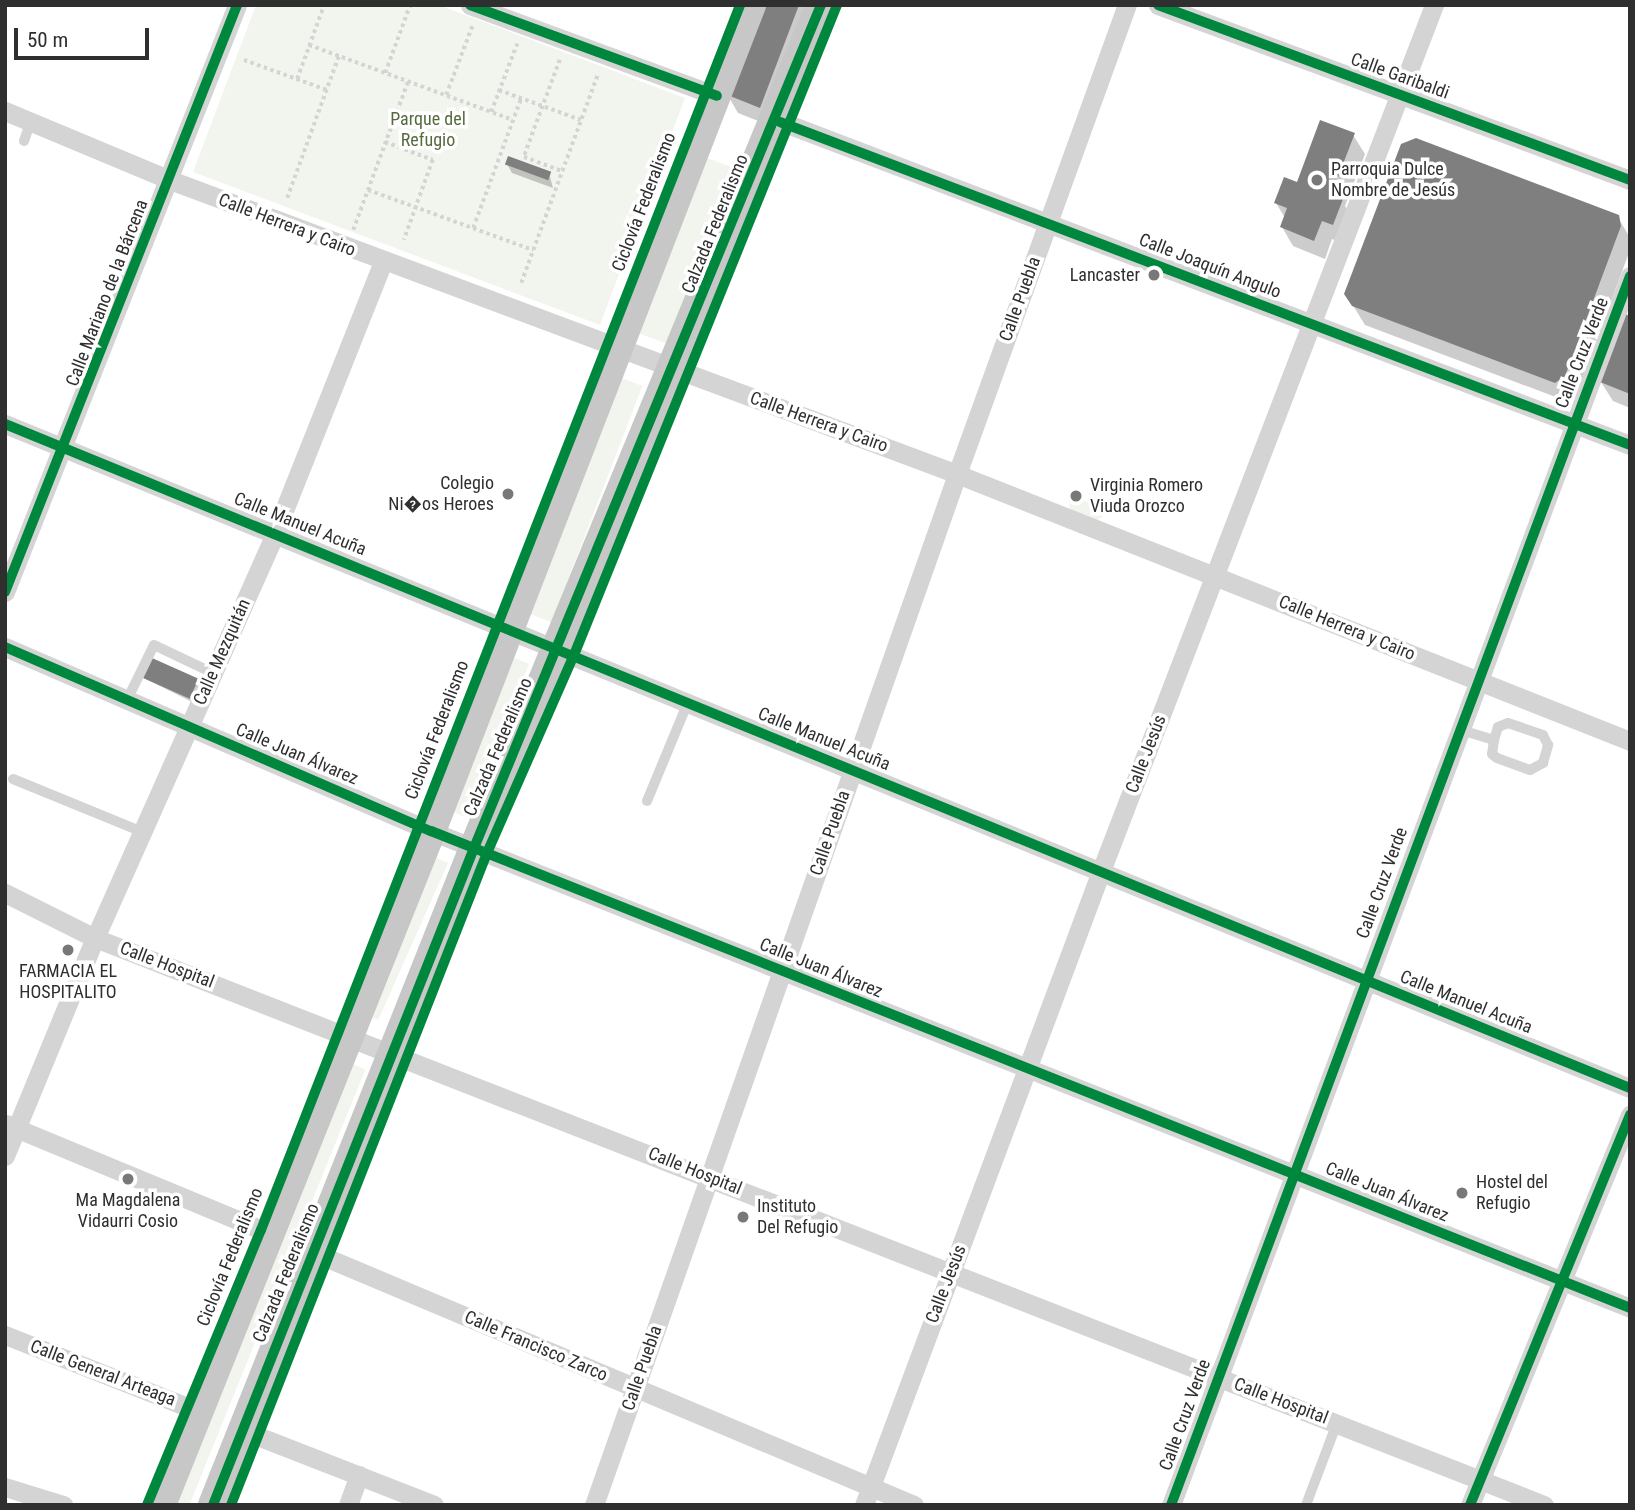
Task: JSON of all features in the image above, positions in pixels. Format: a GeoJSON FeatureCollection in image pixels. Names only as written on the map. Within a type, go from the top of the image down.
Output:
{"type":"FeatureCollection","features":[{"type":"Feature","properties":{"kind":"main road","name":"Calzada Federalismo"},"geometry":{"type":"LineString","coordinates":[[161,1505],[351,1035],[751,5]]}},
{"type":"Feature","properties":{"kind":"main road","name":"Calzada Federalismo"},"geometry":{"type":"LineString","coordinates":[[213,1505],[474,848],[675,368],[821,5]]}},
{"type":"Feature","properties":{"kind":"street","name":"Calle Mariano de la Bárcena"},"geometry":{"type":"LineString","coordinates":[[5,592],[65,448],[237,5]]}},
{"type":"Feature","properties":{"kind":"street","name":"Calle Puebla"},"geometry":{"type":"LineString","coordinates":[[594,1505],[957,474],[1127,5]]}},
{"type":"Feature","properties":{"kind":"street","name":"Calle Garibaldi"},"geometry":{"type":"LineString","coordinates":[[1158,5],[1630,180]]}},
{"type":"Feature","properties":{"kind":"street","name":"Calle Jesús"},"geometry":{"type":"LineString","coordinates":[[867,1496],[1101,871],[1434,5]]}},
{"type":"Feature","properties":{"kind":"street"},"geometry":{"type":"LineString","coordinates":[[476,6],[717,96]]}},
{"type":"Feature","properties":{"kind":"street","name":"Calle Herrera y Cairo"},"geometry":{"type":"LineString","coordinates":[[5,111],[170,180],[957,474],[1630,741]]}},
{"type":"Feature","properties":{"kind":"street","name":"Calle Joaquín Angulo"},"geometry":{"type":"LineString","coordinates":[[777,120],[1630,445]]}},
{"type":"Feature","properties":{"kind":"street","name":"Calle Mezquitán"},"geometry":{"type":"LineString","coordinates":[[5,1156],[11,1126],[275,533],[383,261]]}},
{"type":"Feature","properties":{"kind":"street","name":"Calle Cruz Verde"},"geometry":{"type":"LineString","coordinates":[[1171,1505],[1292,1173],[1630,276]]}},
{"type":"Feature","properties":{"kind":"street","name":"Calle Manuel Acuña"},"geometry":{"type":"LineString","coordinates":[[5,424],[1630,1088]]}},
{"type":"Feature","properties":{"kind":"street","name":"Calle Juan Álvarez"},"geometry":{"type":"LineString","coordinates":[[5,647],[431,831],[1630,1308]]}},
{"type":"Feature","properties":{"kind":"street","name":"Calle Hospital"},"geometry":{"type":"LineString","coordinates":[[5,893],[95,938],[351,1035],[1544,1505]]}},
{"type":"Feature","properties":{"kind":"street"},"geometry":{"type":"LineString","coordinates":[[1470,1505],[1630,1115]]}},
{"type":"Feature","properties":{"kind":"street"},"geometry":{"type":"LineString","coordinates":[[11,1126],[271,1234]]}},
{"type":"Feature","properties":{"kind":"street","name":"Calle Francisco Zarco"},"geometry":{"type":"LineString","coordinates":[[313,1252],[635,1389],[867,1496],[914,1505]]}},
{"type":"Feature","properties":{"kind":"street","name":"Calle General Arteaga"},"geometry":{"type":"LineString","coordinates":[[5,1335],[200,1412]]}},
{"type":"Feature","properties":{"kind":"street"},"geometry":{"type":"LineString","coordinates":[[242,1430],[434,1505]]}},
{"type":"Feature","properties":{"kind":"street"},"geometry":{"type":"LineString","coordinates":[[348,1505],[359,1475]]}},
{"type":"Feature","properties":{"kind":"street"},"geometry":{"type":"LineString","coordinates":[[5,1487],[63,1505]]}},
{"type":"Feature","properties":{"kind":"lane"},"geometry":{"type":"LineString","coordinates":[[24,141],[31,121]]}},
{"type":"Feature","properties":{"kind":"lane"},"geometry":{"type":"LineString","coordinates":[[127,700],[154,645],[213,673]]}},
{"type":"Feature","properties":{"kind":"lane"},"geometry":{"type":"LineString","coordinates":[[647,801],[688,702]]}},
{"type":"Feature","properties":{"kind":"lane"},"geometry":{"type":"LineString","coordinates":[[1507,723],[1543,735],[1548,745],[1543,763],[1530,770],[1492,754],[1494,740],[1498,727],[1507,723]]}},
{"type":"Feature","properties":{"kind":"lane"},"geometry":{"type":"LineString","coordinates":[[1458,729],[1494,740]]}},
{"type":"Feature","properties":{"kind":"lane"},"geometry":{"type":"LineString","coordinates":[[13,779],[142,832]]}},
{"type":"Feature","properties":{"kind":"lane"},"geometry":{"type":"LineString","coordinates":[[1306,1505],[1337,1423]]}},
{"type":"Feature","properties":{"kind":"path"},"geometry":{"type":"LineString","coordinates":[[297,79],[324,5]]}},
{"type":"Feature","properties":{"kind":"path"},"geometry":{"type":"LineString","coordinates":[[385,72],[410,5]]}},
{"type":"Feature","properties":{"kind":"path"},"geometry":{"type":"LineString","coordinates":[[446,95],[476,6]]}},
{"type":"Feature","properties":{"kind":"path"},"geometry":{"type":"LineString","coordinates":[[491,112],[517,44]]}},
{"type":"Feature","properties":{"kind":"path"},"geometry":{"type":"LineString","coordinates":[[309,45],[513,120]]}},
{"type":"Feature","properties":{"kind":"path"},"geometry":{"type":"LineString","coordinates":[[287,198],[339,55]]}},
{"type":"Feature","properties":{"kind":"path"},"geometry":{"type":"LineString","coordinates":[[244,60],[327,90]]}},
{"type":"Feature","properties":{"kind":"path"},"geometry":{"type":"LineString","coordinates":[[560,60],[524,157],[562,171]]}},
{"type":"Feature","properties":{"kind":"path"},"geometry":{"type":"LineString","coordinates":[[521,283],[598,74]]}},
{"type":"Feature","properties":{"kind":"path"},"geometry":{"type":"LineString","coordinates":[[346,247],[408,81]]}},
{"type":"Feature","properties":{"kind":"path"},"geometry":{"type":"LineString","coordinates":[[499,90],[580,120]]}},
{"type":"Feature","properties":{"kind":"path"},"geometry":{"type":"LineString","coordinates":[[473,228],[521,98]]}},
{"type":"Feature","properties":{"kind":"path"},"geometry":{"type":"LineString","coordinates":[[385,142],[433,160],[404,240]]}},
{"type":"Feature","properties":{"kind":"path"},"geometry":{"type":"LineString","coordinates":[[368,190],[533,250]]}},
{"type":"Feature","properties":{"kind":"green space","name":"Parque del Refugio"},"geometry":{"type":"Polygon","coordinates":[[[256,5],[439,5],[685,98],[600,325],[193,172],[256,5]]]}},
{"type":"Feature","properties":{"kind":"green space"},"geometry":{"type":"Polygon","coordinates":[[[704,157],[735,168],[671,345],[640,334],[704,157]]]}},
{"type":"Feature","properties":{"kind":"green space"},"geometry":{"type":"Polygon","coordinates":[[[619,377],[642,386],[552,622],[528,613],[619,377]]]}},
{"type":"Feature","properties":{"kind":"green space"},"geometry":{"type":"Polygon","coordinates":[[[1075,497],[1100,507],[1098,514],[1103,516],[1096,521],[1070,511],[1069,502],[1075,497]]]}},
{"type":"Feature","properties":{"kind":"green space"},"geometry":{"type":"Polygon","coordinates":[[[508,655],[529,664],[464,817],[443,808],[508,655]]]}},
{"type":"Feature","properties":{"kind":"green space"},"geometry":{"type":"Polygon","coordinates":[[[428,854],[448,863],[378,1020],[358,1011],[428,854]]]}},
{"type":"Feature","properties":{"kind":"green space"},"geometry":{"type":"Polygon","coordinates":[[[345,1061],[365,1069],[189,1505],[166,1504],[345,1061]]]}},
{"type":"Feature","properties":{"kind":"building"},"geometry":{"type":"Polygon","coordinates":[[[759,5],[799,5],[760,108],[725,94],[759,5]]]}},
{"type":"Feature","properties":{"kind":"building","name":"Parroquia Dulce Nombre de Jesús"},"geometry":{"type":"Polygon","coordinates":[[[1320,120],[1355,133],[1331,195],[1343,199],[1333,225],[1322,221],[1314,241],[1280,227],[1287,208],[1274,203],[1284,177],[1297,182],[1320,120]]]}},
{"type":"Feature","properties":{"kind":"building"},"geometry":{"type":"Polygon","coordinates":[[[1416,138],[1619,215],[1621,226],[1565,376],[1555,383],[1352,306],[1344,294],[1401,144],[1416,138]]]}},
{"type":"Feature","properties":{"kind":"building"},"geometry":{"type":"Polygon","coordinates":[[[508,156],[551,172],[548,180],[505,164],[508,156]]]}},
{"type":"Feature","properties":{"kind":"building"},"geometry":{"type":"Polygon","coordinates":[[[1625,314],[1630,316],[1630,394],[1600,382],[1625,314]]]}},
{"type":"Feature","properties":{"kind":"building"},"geometry":{"type":"Polygon","coordinates":[[[152,658],[199,679],[190,699],[143,678],[152,658]]]}},
{"type":"Feature","properties":{"kind":"cycle path"},"geometry":{"type":"LineString","coordinates":[[5,592],[237,5]]}},
{"type":"Feature","properties":{"kind":"cycle path"},"geometry":{"type":"LineString","coordinates":[[470,5],[717,96]]}},
{"type":"Feature","properties":{"kind":"cycle path","name":"Ciclovía Federalismo"},"geometry":{"type":"LineString","coordinates":[[147,1505],[261,1230],[740,5]]}},
{"type":"Feature","properties":{"kind":"cycle path"},"geometry":{"type":"LineString","coordinates":[[213,1505],[474,848],[821,5]]}},
{"type":"Feature","properties":{"kind":"cycle path"},"geometry":{"type":"LineString","coordinates":[[231,1505],[487,853],[574,655],[837,5]]}},
{"type":"Feature","properties":{"kind":"cycle path"},"geometry":{"type":"LineString","coordinates":[[1158,5],[1630,180]]}},
{"type":"Feature","properties":{"kind":"cycle path"},"geometry":{"type":"LineString","coordinates":[[780,122],[1630,445]]}},
{"type":"Feature","properties":{"kind":"cycle path"},"geometry":{"type":"LineString","coordinates":[[1171,1505],[1630,276]]}},
{"type":"Feature","properties":{"kind":"cycle path"},"geometry":{"type":"LineString","coordinates":[[5,424],[1630,1088]]}},
{"type":"Feature","properties":{"kind":"cycle path"},"geometry":{"type":"LineString","coordinates":[[5,647],[431,831],[1630,1308]]}},
{"type":"Feature","properties":{"kind":"cycle path"},"geometry":{"type":"LineString","coordinates":[[1470,1505],[1630,1115]]}},
{"type":"Feature","properties":{"kind":"place","name":"Parroquia Dulce Nombre de Jesús"},"geometry":{"type":"Point","coordinates":[1317,180]}},
{"type":"Feature","properties":{"kind":"place","name":"Lancaster"},"geometry":{"type":"Point","coordinates":[1154,275]}},
{"type":"Feature","properties":{"kind":"place","name":"Colegio Ni�os Heroes"},"geometry":{"type":"Point","coordinates":[508,494]}},
{"type":"Feature","properties":{"kind":"place","name":"Virginia Romero Viuda Orozco"},"geometry":{"type":"Point","coordinates":[1076,496]}},
{"type":"Feature","properties":{"kind":"place","name":"FARMACIA EL HOSPITALITO"},"geometry":{"type":"Point","coordinates":[68,950]}},
{"type":"Feature","properties":{"kind":"place","name":"Ma Magdalena Vidaurri Cosio"},"geometry":{"type":"Point","coordinates":[128,1179]}},
{"type":"Feature","properties":{"kind":"place","name":"Hostel del Refugio"},"geometry":{"type":"Point","coordinates":[1462,1193]}},
{"type":"Feature","properties":{"kind":"place","name":"Instituto Del Refugio"},"geometry":{"type":"Point","coordinates":[743,1217]}}]}
